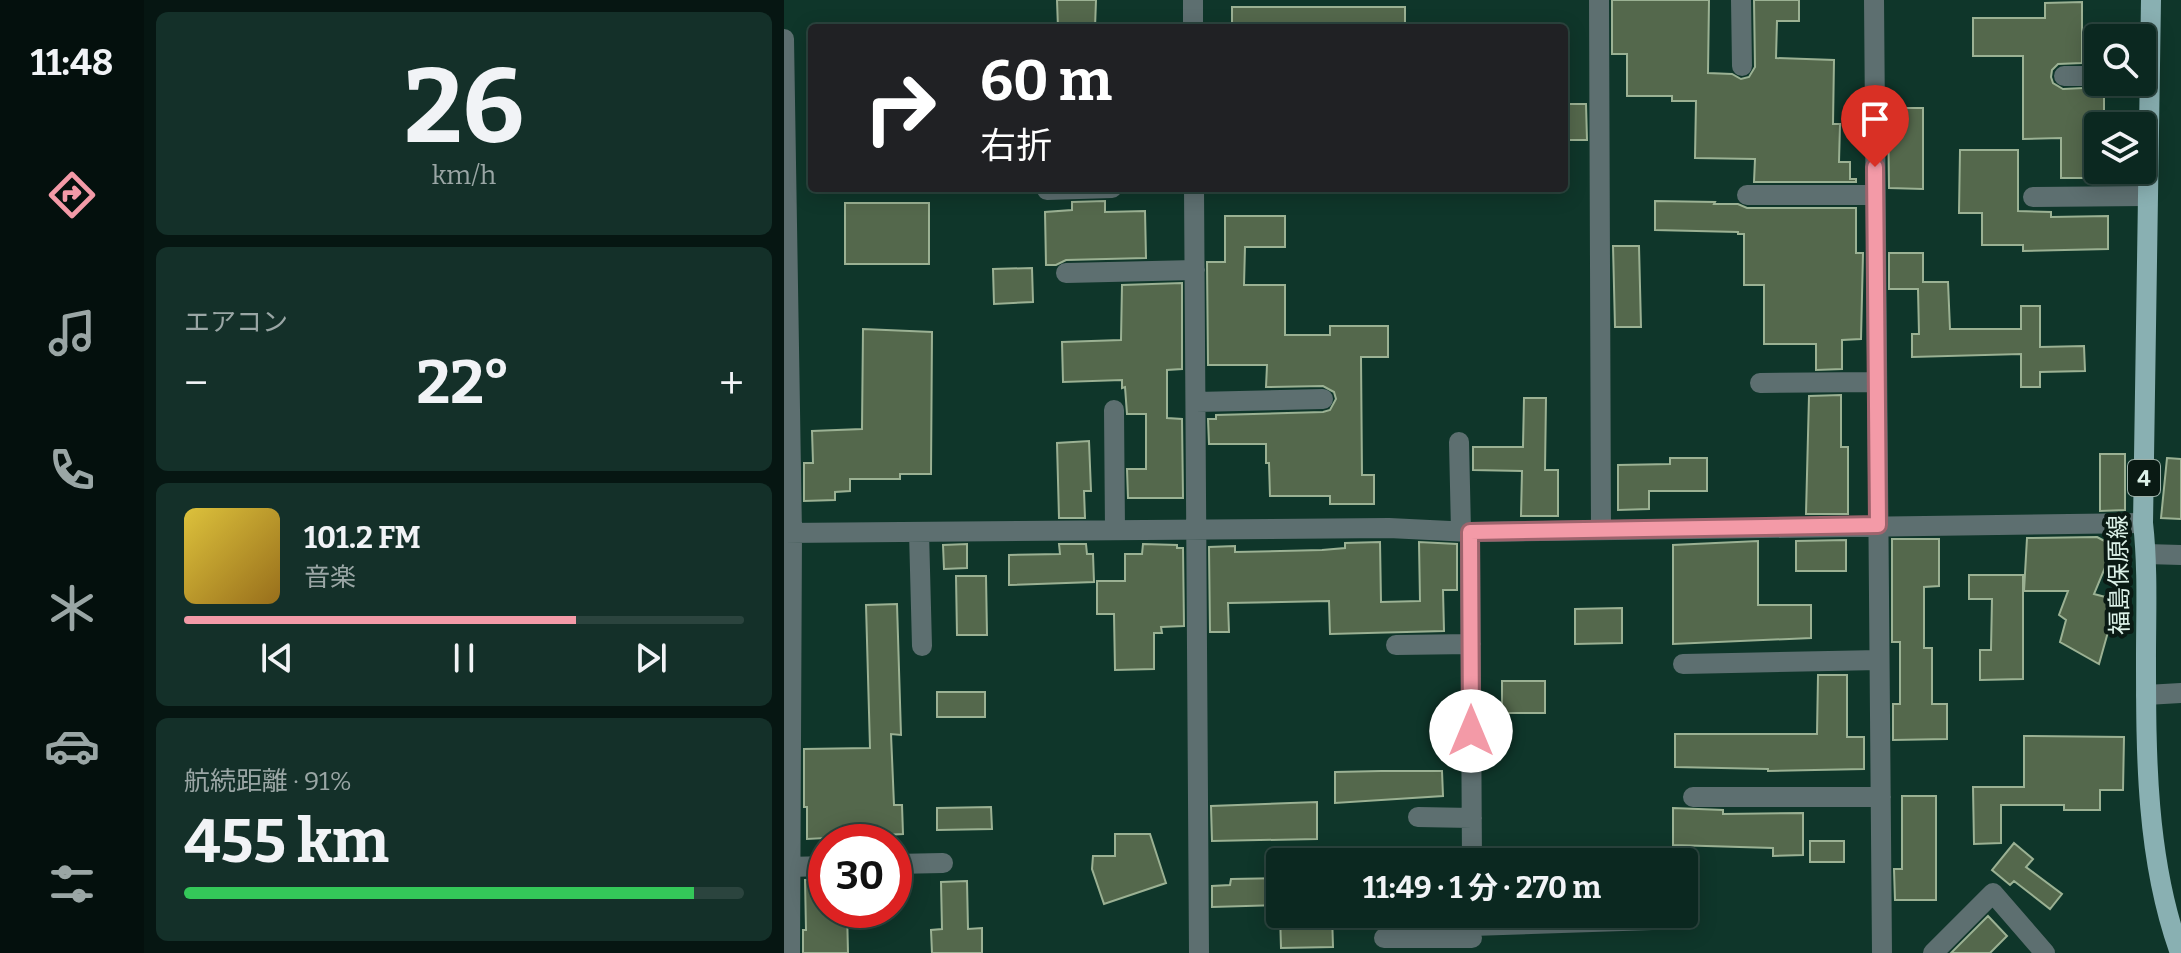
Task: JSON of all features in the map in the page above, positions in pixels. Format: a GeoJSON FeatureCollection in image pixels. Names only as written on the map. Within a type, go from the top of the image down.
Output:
{"type":"FeatureCollection","features":[{"type":"Feature","properties":{"kind":"main road","name":"福島保原線"},"geometry":{"type":"LineString","coordinates":[[2149,24],[2151,0]]}},
{"type":"Feature","properties":{"kind":"main road","name":"福島保原線"},"geometry":{"type":"LineString","coordinates":[[2146,96],[2148,196],[2143,523],[2146,554],[2146,695],[2154,854],[2180,953]]}},
{"type":"Feature","properties":{"kind":"street"},"geometry":{"type":"LineString","coordinates":[[1193,0],[1193,24]]}},
{"type":"Feature","properties":{"kind":"street"},"geometry":{"type":"LineString","coordinates":[[1599,0],[1601,530]]}},
{"type":"Feature","properties":{"kind":"street"},"geometry":{"type":"LineString","coordinates":[[1741,0],[1742,66]]}},
{"type":"Feature","properties":{"kind":"street"},"geometry":{"type":"LineString","coordinates":[[1874,0],[1882,953]]}},
{"type":"Feature","properties":{"kind":"street"},"geometry":{"type":"LineString","coordinates":[[784,39],[790,953]]}},
{"type":"Feature","properties":{"kind":"street"},"geometry":{"type":"LineString","coordinates":[[2064,76],[2084,76]]}},
{"type":"Feature","properties":{"kind":"street"},"geometry":{"type":"LineString","coordinates":[[1194,192],[1199,953]]}},
{"type":"Feature","properties":{"kind":"street"},"geometry":{"type":"LineString","coordinates":[[1747,195],[1875,195]]}},
{"type":"Feature","properties":{"kind":"street"},"geometry":{"type":"LineString","coordinates":[[2033,197],[2148,196]]}},
{"type":"Feature","properties":{"kind":"street"},"geometry":{"type":"LineString","coordinates":[[1066,273],[1195,270]]}},
{"type":"Feature","properties":{"kind":"street"},"geometry":{"type":"LineString","coordinates":[[1760,383],[1876,382]]}},
{"type":"Feature","properties":{"kind":"street"},"geometry":{"type":"LineString","coordinates":[[1196,402],[1323,399]]}},
{"type":"Feature","properties":{"kind":"street"},"geometry":{"type":"LineString","coordinates":[[1114,410],[1115,530]]}},
{"type":"Feature","properties":{"kind":"street"},"geometry":{"type":"LineString","coordinates":[[1459,442],[1471,644],[1472,848]]}},
{"type":"Feature","properties":{"kind":"street"},"geometry":{"type":"LineString","coordinates":[[788,533],[1389,528],[1466,532],[2143,523]]}},
{"type":"Feature","properties":{"kind":"street"},"geometry":{"type":"LineString","coordinates":[[919,532],[922,646]]}},
{"type":"Feature","properties":{"kind":"street"},"geometry":{"type":"LineString","coordinates":[[2146,554],[2181,555]]}},
{"type":"Feature","properties":{"kind":"street"},"geometry":{"type":"LineString","coordinates":[[1396,645],[1471,644]]}},
{"type":"Feature","properties":{"kind":"street"},"geometry":{"type":"LineString","coordinates":[[1683,664],[1879,660]]}},
{"type":"Feature","properties":{"kind":"street"},"geometry":{"type":"LineString","coordinates":[[2146,695],[2181,693]]}},
{"type":"Feature","properties":{"kind":"street"},"geometry":{"type":"LineString","coordinates":[[1693,797],[1881,797]]}},
{"type":"Feature","properties":{"kind":"street"},"geometry":{"type":"LineString","coordinates":[[1418,817],[1472,818]]}},
{"type":"Feature","properties":{"kind":"street"},"geometry":{"type":"LineString","coordinates":[[912,864],[943,863]]}},
{"type":"Feature","properties":{"kind":"street"},"geometry":{"type":"LineString","coordinates":[[789,867],[808,866]]}},
{"type":"Feature","properties":{"kind":"street"},"geometry":{"type":"LineString","coordinates":[[1933,953],[1993,893],[2045,953]]}},
{"type":"Feature","properties":{"kind":"street"},"geometry":{"type":"LineString","coordinates":[[1384,938],[1542,928]]}},
{"type":"Feature","properties":{"kind":"building"},"geometry":{"type":"Polygon","coordinates":[[[1057,0],[1096,0],[1095,24],[1058,24],[1057,0]]]}},
{"type":"Feature","properties":{"kind":"building"},"geometry":{"type":"Polygon","coordinates":[[[1612,0],[1709,0],[1708,73],[1732,74],[1741,79],[1749,77],[1755,67],[1754,0],[1799,0],[1799,21],[1777,21],[1776,58],[1834,60],[1833,124],[1840,124],[1839,162],[1850,162],[1850,179],[1856,179],[1856,182],[1754,182],[1755,159],[1695,158],[1696,101],[1672,101],[1672,96],[1627,96],[1627,54],[1612,54],[1612,0]]]}},
{"type":"Feature","properties":{"kind":"building"},"geometry":{"type":"Polygon","coordinates":[[[2082,2],[2082,63],[2058,64],[2052,70],[2053,83],[2063,89],[2084,88],[2084,96],[2104,96],[2104,112],[2084,112],[2084,178],[2061,178],[2061,138],[2023,139],[2023,56],[1973,56],[1973,18],[2045,18],[2045,3],[2082,2]]]}},
{"type":"Feature","properties":{"kind":"building"},"geometry":{"type":"Polygon","coordinates":[[[1232,7],[1405,7],[1405,24],[1232,24],[1232,7]]]}},
{"type":"Feature","properties":{"kind":"building"},"geometry":{"type":"Polygon","coordinates":[[[1568,104],[1586,104],[1587,140],[1568,140],[1568,104]]]}},
{"type":"Feature","properties":{"kind":"building"},"geometry":{"type":"Polygon","coordinates":[[[1888,108],[1923,108],[1923,189],[1889,188],[1888,108]]]}},
{"type":"Feature","properties":{"kind":"building"},"geometry":{"type":"Polygon","coordinates":[[[1960,150],[2018,150],[2018,211],[2051,212],[2051,217],[2108,216],[2108,249],[2023,251],[2023,245],[1982,245],[1982,213],[1959,213],[1960,150]]]}},
{"type":"Feature","properties":{"kind":"building"},"geometry":{"type":"Polygon","coordinates":[[[1105,201],[1105,212],[1145,211],[1146,258],[1066,260],[1056,265],[1046,265],[1045,212],[1072,210],[1072,202],[1105,201]]]}},
{"type":"Feature","properties":{"kind":"building"},"geometry":{"type":"Polygon","coordinates":[[[1655,201],[1715,202],[1747,208],[1856,208],[1856,253],[1863,253],[1861,339],[1842,340],[1842,369],[1816,370],[1816,344],[1764,344],[1764,285],[1744,285],[1744,234],[1655,230],[1655,201]]]}},
{"type":"Feature","properties":{"kind":"building"},"geometry":{"type":"Polygon","coordinates":[[[845,203],[929,203],[929,264],[845,264],[845,203]]]}},
{"type":"Feature","properties":{"kind":"building"},"geometry":{"type":"Polygon","coordinates":[[[1225,216],[1285,216],[1285,247],[1245,247],[1244,285],[1285,285],[1285,335],[1330,335],[1330,326],[1388,326],[1388,357],[1361,357],[1362,475],[1374,475],[1374,504],[1330,504],[1330,496],[1270,496],[1266,444],[1209,444],[1208,419],[1216,419],[1216,415],[1323,412],[1330,410],[1336,399],[1334,392],[1323,386],[1266,387],[1267,365],[1208,365],[1207,262],[1225,262],[1225,216]]]}},
{"type":"Feature","properties":{"kind":"building"},"geometry":{"type":"Polygon","coordinates":[[[1613,246],[1639,246],[1641,327],[1615,327],[1613,246]]]}},
{"type":"Feature","properties":{"kind":"building"},"geometry":{"type":"Polygon","coordinates":[[[1889,253],[1923,253],[1923,282],[1948,282],[1950,329],[2021,329],[2021,306],[2040,306],[2040,347],[2084,346],[2085,371],[2040,372],[2040,387],[2021,387],[2021,354],[1912,357],[1912,334],[1919,334],[1918,289],[1889,289],[1889,253]]]}},
{"type":"Feature","properties":{"kind":"building"},"geometry":{"type":"Polygon","coordinates":[[[1032,268],[1033,302],[994,304],[993,269],[1032,268]]]}},
{"type":"Feature","properties":{"kind":"building"},"geometry":{"type":"Polygon","coordinates":[[[1182,283],[1182,369],[1167,370],[1167,418],[1182,419],[1183,498],[1128,498],[1127,469],[1146,469],[1146,414],[1127,414],[1122,380],[1063,382],[1062,342],[1121,340],[1122,285],[1182,283]]]}},
{"type":"Feature","properties":{"kind":"building"},"geometry":{"type":"Polygon","coordinates":[[[863,329],[932,332],[931,474],[900,474],[900,479],[850,479],[850,491],[835,492],[835,500],[804,501],[804,463],[813,463],[812,431],[862,429],[863,329]]]}},
{"type":"Feature","properties":{"kind":"building"},"geometry":{"type":"Polygon","coordinates":[[[1841,395],[1841,447],[1848,447],[1848,514],[1806,514],[1809,396],[1841,395]]]}},
{"type":"Feature","properties":{"kind":"building"},"geometry":{"type":"Polygon","coordinates":[[[1524,398],[1546,398],[1545,470],[1558,470],[1558,516],[1521,516],[1522,471],[1473,470],[1473,447],[1523,447],[1524,398]]]}},
{"type":"Feature","properties":{"kind":"building"},"geometry":{"type":"Polygon","coordinates":[[[1089,441],[1091,491],[1084,491],[1085,518],[1059,518],[1057,443],[1089,441]]]}},
{"type":"Feature","properties":{"kind":"building"},"geometry":{"type":"Polygon","coordinates":[[[2100,454],[2125,454],[2125,510],[2100,511],[2100,454]]]}},
{"type":"Feature","properties":{"kind":"building"},"geometry":{"type":"Polygon","coordinates":[[[1670,458],[1707,458],[1707,491],[1649,491],[1649,509],[1618,510],[1618,465],[1670,464],[1670,458]]]}},
{"type":"Feature","properties":{"kind":"building"},"geometry":{"type":"Polygon","coordinates":[[[2167,458],[2181,459],[2181,519],[2161,518],[2167,458]]]}},
{"type":"Feature","properties":{"kind":"building"},"geometry":{"type":"Polygon","coordinates":[[[2097,537],[2114,546],[2094,594],[2117,600],[2099,664],[2060,642],[2066,620],[2059,615],[2068,591],[2024,591],[2027,538],[2097,537]]]}},
{"type":"Feature","properties":{"kind":"building"},"geometry":{"type":"Polygon","coordinates":[[[1892,539],[1939,539],[1939,586],[1924,587],[1924,648],[1932,648],[1932,704],[1947,704],[1947,739],[1893,740],[1893,704],[1900,704],[1900,642],[1892,642],[1892,539]]]}},
{"type":"Feature","properties":{"kind":"building"},"geometry":{"type":"Polygon","coordinates":[[[1846,540],[1846,571],[1796,571],[1796,541],[1846,540]]]}},
{"type":"Feature","properties":{"kind":"building"},"geometry":{"type":"Polygon","coordinates":[[[1758,541],[1758,605],[1811,605],[1811,638],[1673,644],[1673,545],[1758,541]]]}},
{"type":"Feature","properties":{"kind":"building"},"geometry":{"type":"Polygon","coordinates":[[[1380,542],[1381,602],[1420,601],[1419,542],[1457,544],[1457,590],[1443,590],[1444,631],[1330,634],[1329,601],[1228,603],[1229,632],[1210,632],[1209,547],[1235,546],[1235,552],[1322,550],[1345,548],[1345,543],[1380,542]]]}},
{"type":"Feature","properties":{"kind":"building"},"geometry":{"type":"Polygon","coordinates":[[[967,544],[967,568],[944,569],[943,545],[967,544]]]}},
{"type":"Feature","properties":{"kind":"building"},"geometry":{"type":"Polygon","coordinates":[[[1059,544],[1086,544],[1087,554],[1093,554],[1094,582],[1009,585],[1009,555],[1060,554],[1059,544]]]}},
{"type":"Feature","properties":{"kind":"building"},"geometry":{"type":"Polygon","coordinates":[[[1143,544],[1183,548],[1184,626],[1161,627],[1162,633],[1154,633],[1154,669],[1115,670],[1114,614],[1097,614],[1097,581],[1125,581],[1125,554],[1142,554],[1143,544]]]}},
{"type":"Feature","properties":{"kind":"building"},"geometry":{"type":"Polygon","coordinates":[[[1969,575],[2023,575],[2023,679],[1980,680],[1980,650],[1991,650],[1992,599],[1969,599],[1969,575]]]}},
{"type":"Feature","properties":{"kind":"building"},"geometry":{"type":"Polygon","coordinates":[[[956,576],[986,576],[987,635],[957,635],[956,576]]]}},
{"type":"Feature","properties":{"kind":"building"},"geometry":{"type":"Polygon","coordinates":[[[897,604],[901,735],[891,734],[894,805],[902,805],[903,824],[808,824],[807,839],[804,749],[870,748],[866,605],[897,604]]]}},
{"type":"Feature","properties":{"kind":"building"},"geometry":{"type":"Polygon","coordinates":[[[1622,608],[1622,643],[1575,644],[1575,609],[1622,608]]]}},
{"type":"Feature","properties":{"kind":"building"},"geometry":{"type":"Polygon","coordinates":[[[1818,675],[1847,675],[1847,737],[1864,737],[1864,769],[1768,771],[1675,767],[1675,734],[1817,734],[1818,675]]]}},
{"type":"Feature","properties":{"kind":"building"},"geometry":{"type":"Polygon","coordinates":[[[1502,681],[1545,681],[1545,713],[1502,713],[1502,681]]]}},
{"type":"Feature","properties":{"kind":"building"},"geometry":{"type":"Polygon","coordinates":[[[937,692],[985,692],[985,717],[937,717],[937,692]]]}},
{"type":"Feature","properties":{"kind":"building"},"geometry":{"type":"Polygon","coordinates":[[[2024,736],[2124,737],[2123,790],[2100,790],[2100,810],[2064,810],[2064,805],[2001,805],[2001,843],[1974,844],[1973,787],[2024,787],[2024,736]]]}},
{"type":"Feature","properties":{"kind":"building"},"geometry":{"type":"Polygon","coordinates":[[[1442,771],[1443,796],[1335,803],[1335,772],[1442,771]]]}},
{"type":"Feature","properties":{"kind":"building"},"geometry":{"type":"Polygon","coordinates":[[[1902,796],[1936,796],[1936,900],[1895,900],[1894,869],[1902,869],[1902,796]]]}},
{"type":"Feature","properties":{"kind":"building"},"geometry":{"type":"Polygon","coordinates":[[[1317,802],[1317,839],[1212,841],[1211,806],[1317,802]]]}},
{"type":"Feature","properties":{"kind":"building"},"geometry":{"type":"Polygon","coordinates":[[[991,807],[992,829],[937,830],[937,808],[991,807]]]}},
{"type":"Feature","properties":{"kind":"building"},"geometry":{"type":"Polygon","coordinates":[[[1673,808],[1723,810],[1723,814],[1803,813],[1803,855],[1773,856],[1773,848],[1673,845],[1673,808]]]}},
{"type":"Feature","properties":{"kind":"building"},"geometry":{"type":"Polygon","coordinates":[[[1115,834],[1150,834],[1166,883],[1104,904],[1092,869],[1093,856],[1115,856],[1115,834]]]}},
{"type":"Feature","properties":{"kind":"building"},"geometry":{"type":"Polygon","coordinates":[[[1810,841],[1844,841],[1844,862],[1810,862],[1810,841]]]}},
{"type":"Feature","properties":{"kind":"building"},"geometry":{"type":"Polygon","coordinates":[[[2014,843],[2033,859],[2026,867],[2062,894],[2050,909],[2014,881],[2010,885],[1992,870],[2014,843]]]}},
{"type":"Feature","properties":{"kind":"building"},"geometry":{"type":"Polygon","coordinates":[[[1266,878],[1266,905],[1212,907],[1212,886],[1230,885],[1231,879],[1266,878]]]}},
{"type":"Feature","properties":{"kind":"building"},"geometry":{"type":"Polygon","coordinates":[[[805,880],[808,880],[808,928],[847,928],[848,953],[803,953],[805,880]]]}},
{"type":"Feature","properties":{"kind":"building"},"geometry":{"type":"Polygon","coordinates":[[[967,881],[968,929],[982,928],[982,953],[932,953],[931,930],[942,929],[941,882],[967,881]]]}},
{"type":"Feature","properties":{"kind":"building"},"geometry":{"type":"Polygon","coordinates":[[[1988,916],[2007,936],[1990,953],[1951,953],[1988,916]]]}},
{"type":"Feature","properties":{"kind":"building"},"geometry":{"type":"Polygon","coordinates":[[[1280,928],[1332,928],[1333,947],[1281,948],[1280,928]]]}},
{"type":"Feature","properties":{"kind":"route"},"geometry":{"type":"LineString","coordinates":[[1471,731],[1470,532],[1878,525],[1875,167]]}}]}
